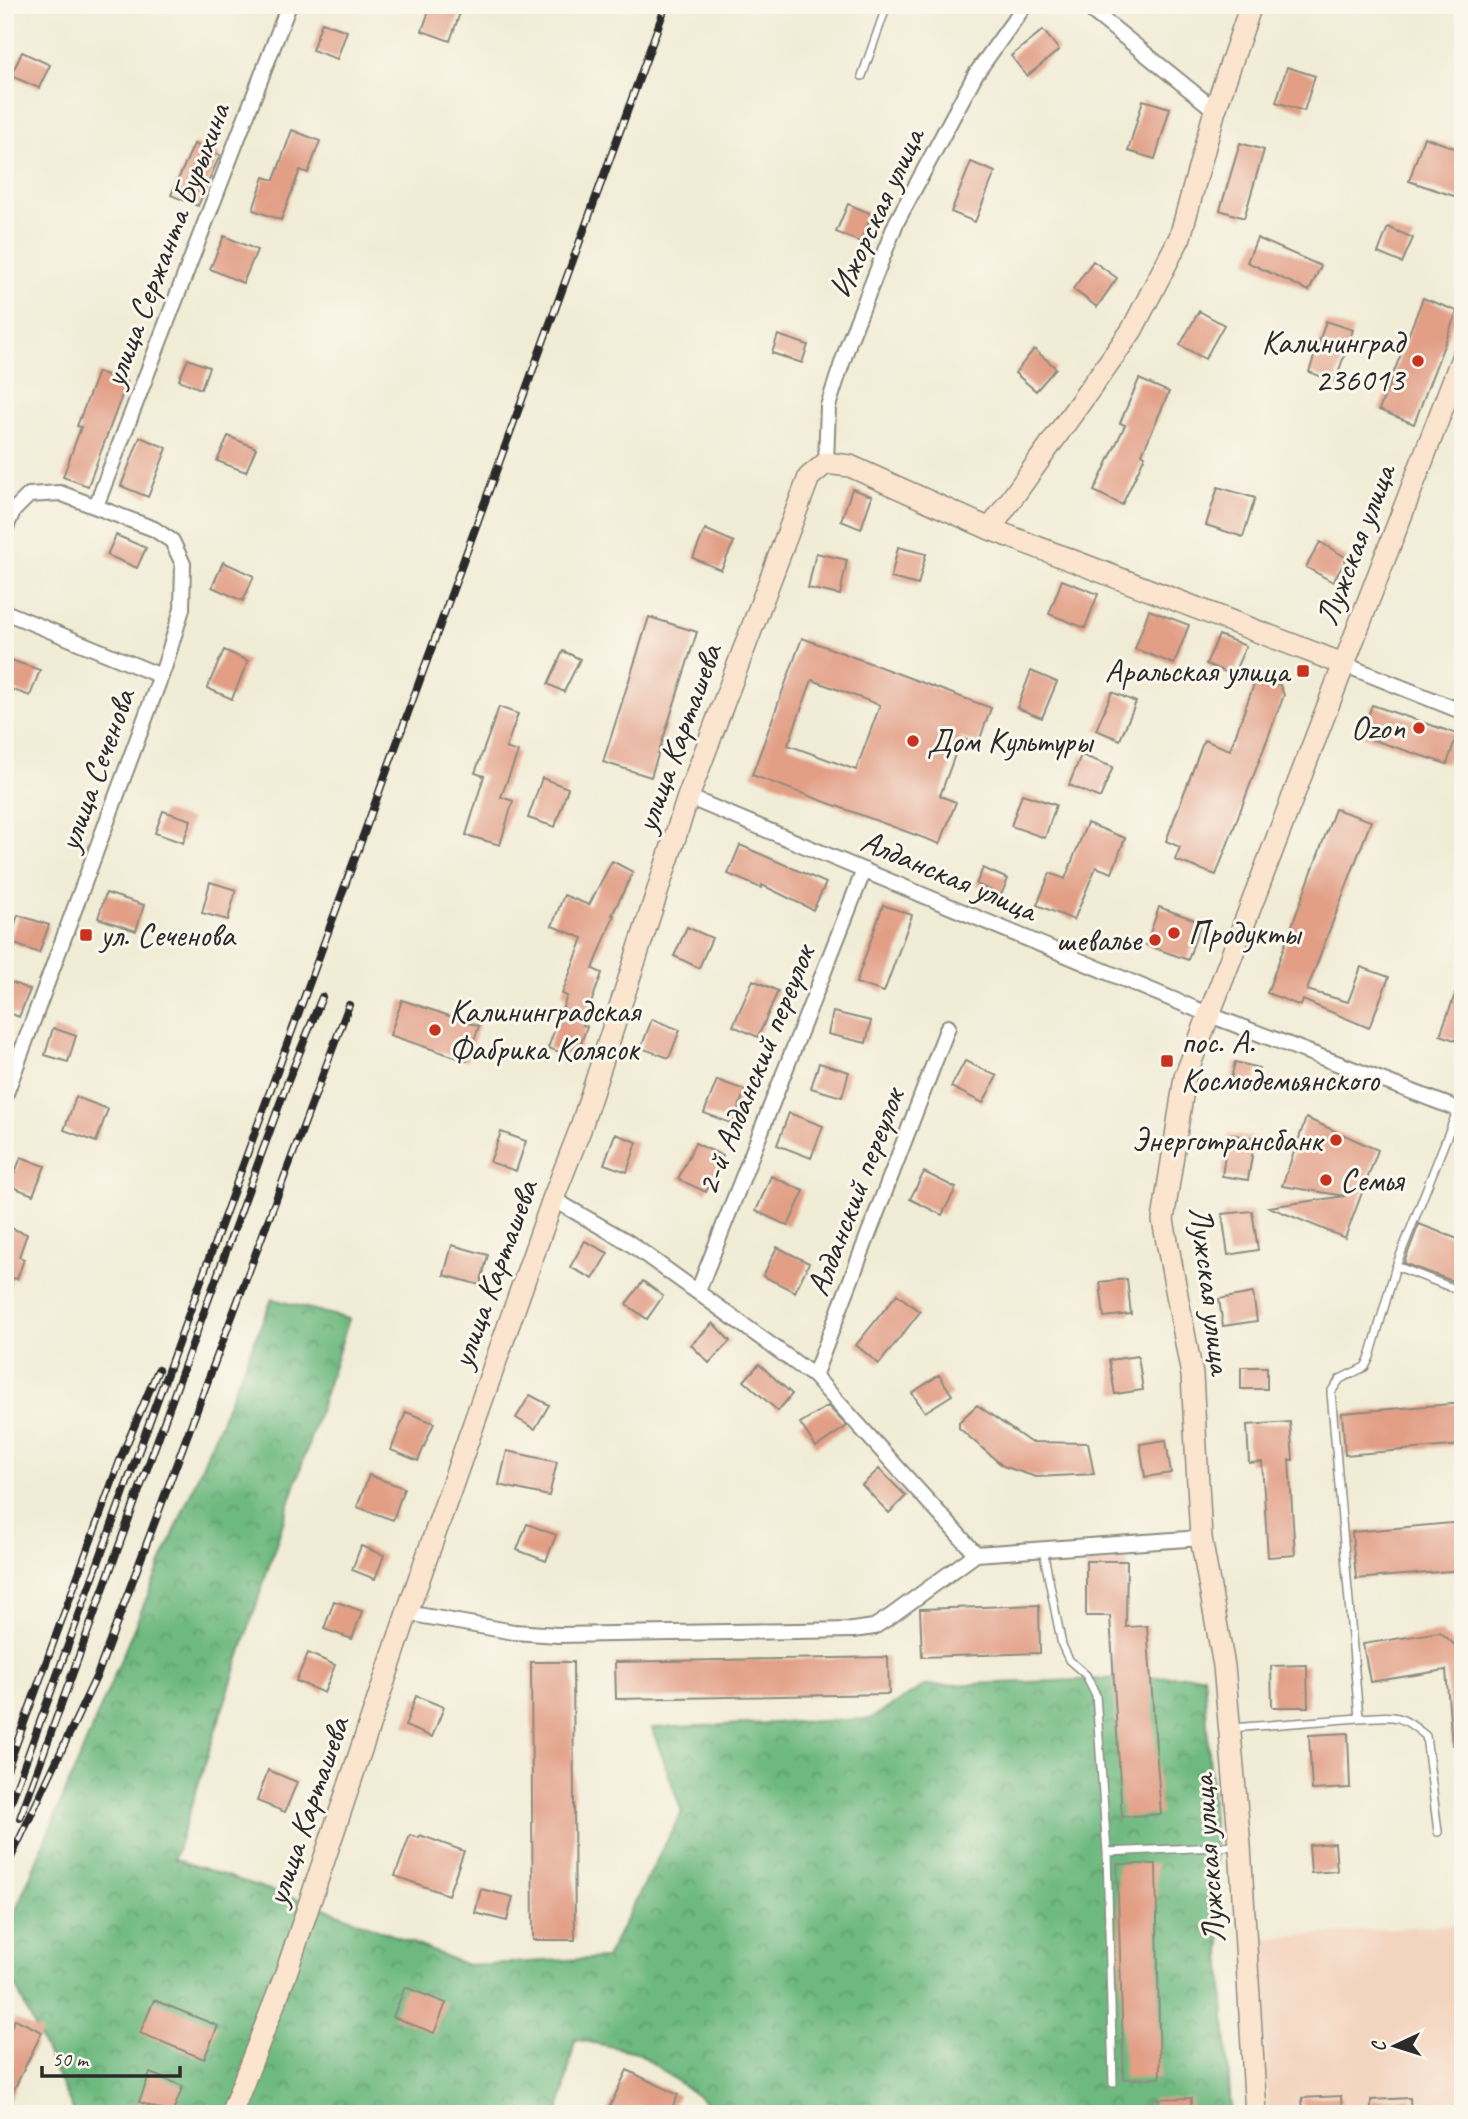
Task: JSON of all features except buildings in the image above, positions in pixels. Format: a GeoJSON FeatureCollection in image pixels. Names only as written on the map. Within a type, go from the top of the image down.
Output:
{"type":"FeatureCollection","features":[{"type":"Feature","properties":{"kind":"main road"},"geometry":{"type":"LineString","coordinates":[[990,530],[1132,330],[1180,237],[1215,110],[1251,5]]}},
{"type":"Feature","properties":{"kind":"main road","name":"Лужская улица"},"geometry":{"type":"LineString","coordinates":[[1256,2114],[1240,1846],[1224,1666],[1201,1538],[1192,1375],[1163,1220],[1185,1077],[1463,355]]}},
{"type":"Feature","properties":{"kind":"main road"},"geometry":{"type":"LineString","coordinates":[[826,463],[850,466],[990,530],[1343,664]]}},
{"type":"Feature","properties":{"kind":"main road","name":"улица Карташева"},"geometry":{"type":"LineString","coordinates":[[231,2114],[285,1976],[407,1613],[553,1199],[580,1130],[688,797],[809,477],[826,463]]}},
{"type":"Feature","properties":{"kind":"street","name":"улица Сержанта Бурыхина"},"geometry":{"type":"LineString","coordinates":[[96,506],[289,5]]}},
{"type":"Feature","properties":{"kind":"street","name":"Ижорская улица"},"geometry":{"type":"LineString","coordinates":[[826,463],[828,405],[849,342],[896,223],[975,75],[1025,5]]}},
{"type":"Feature","properties":{"kind":"street"},"geometry":{"type":"LineString","coordinates":[[1084,5],[1215,110]]}},
{"type":"Feature","properties":{"kind":"street","name":"улица Сеченова"},"geometry":{"type":"LineString","coordinates":[[5,530],[13,511],[29,495],[60,493],[154,529],[172,541],[183,565],[182,609],[161,677],[5,1096]]}},
{"type":"Feature","properties":{"kind":"street"},"geometry":{"type":"LineString","coordinates":[[5,612],[161,677]]}},
{"type":"Feature","properties":{"kind":"street"},"geometry":{"type":"LineString","coordinates":[[1343,664],[1463,712]]}},
{"type":"Feature","properties":{"kind":"street","name":"Алданская улица"},"geometry":{"type":"LineString","coordinates":[[688,797],[1210,1015],[1460,1110]]}},
{"type":"Feature","properties":{"kind":"street","name":"2-й Алданский переулок"},"geometry":{"type":"LineString","coordinates":[[698,1291],[864,870]]}},
{"type":"Feature","properties":{"kind":"street","name":"Алданский переулок"},"geometry":{"type":"LineString","coordinates":[[814,1376],[948,1027]]}},
{"type":"Feature","properties":{"kind":"street"},"geometry":{"type":"LineString","coordinates":[[553,1199],[628,1242],[814,1376],[976,1554]]}},
{"type":"Feature","properties":{"kind":"street"},"geometry":{"type":"LineString","coordinates":[[407,1613],[514,1632],[558,1635],[853,1630],[874,1626],[976,1554],[1201,1538]]}},
{"type":"Feature","properties":{"kind":"lane"},"geometry":{"type":"LineString","coordinates":[[862,76],[887,5]]}},
{"type":"Feature","properties":{"kind":"lane"},"geometry":{"type":"LineString","coordinates":[[1359,1718],[1331,1392],[1340,1379],[1365,1367],[1370,1357],[1396,1266],[1460,1110]]}},
{"type":"Feature","properties":{"kind":"lane"},"geometry":{"type":"LineString","coordinates":[[1396,1266],[1463,1292]]}},
{"type":"Feature","properties":{"kind":"lane"},"geometry":{"type":"LineString","coordinates":[[1042,1549],[1062,1645],[1069,1660],[1086,1675],[1096,1695],[1107,1852],[1113,2083]]}},
{"type":"Feature","properties":{"kind":"lane"},"geometry":{"type":"LineString","coordinates":[[1230,1728],[1392,1716],[1408,1720],[1426,1735],[1438,1832]]}},
{"type":"Feature","properties":{"kind":"lane"},"geometry":{"type":"LineString","coordinates":[[1107,1852],[1240,1846]]}},
{"type":"Feature","properties":{"kind":"shaded area"},"geometry":{"type":"Polygon","coordinates":[[[1463,1923],[1463,2114],[1268,2114],[1258,1939],[1463,1923]]]}},
{"type":"Feature","properties":{"kind":"green space"},"geometry":{"type":"Polygon","coordinates":[[[272,1299],[349,1319],[174,1859],[325,1908],[467,1965],[606,1958],[682,1812],[652,1728],[870,1719],[924,1686],[1204,1675],[1231,2114],[722,2114],[637,2052],[575,2039],[559,2114],[75,2114],[5,1963],[5,1936],[272,1299]]]}},
{"type":"Feature","properties":{"kind":"railway"},"geometry":{"type":"LineString","coordinates":[[5,1818],[666,5]]}},
{"type":"Feature","properties":{"kind":"railway"},"geometry":{"type":"LineString","coordinates":[[20,1818],[288,1081],[322,997]]}},
{"type":"Feature","properties":{"kind":"railway"},"geometry":{"type":"LineString","coordinates":[[5,1870],[98,1673],[349,1005]]}},
{"type":"Feature","properties":{"kind":"railway"},"geometry":{"type":"LineString","coordinates":[[5,1775],[122,1455],[158,1370]]}},
{"type":"Feature","properties":{"kind":"place","name":"Калининград 236013"},"geometry":{"type":"Point","coordinates":[1418,361]}},
{"type":"Feature","properties":{"kind":"place","name":"Аральская улица"},"geometry":{"type":"Point","coordinates":[1303,671]}},
{"type":"Feature","properties":{"kind":"place","name":"Ozon"},"geometry":{"type":"Point","coordinates":[1419,728]}},
{"type":"Feature","properties":{"kind":"place","name":"Дом Культуры"},"geometry":{"type":"Point","coordinates":[913,741]}},
{"type":"Feature","properties":{"kind":"place","name":"Продукты"},"geometry":{"type":"Point","coordinates":[1174,933]}},
{"type":"Feature","properties":{"kind":"place","name":"ул. Сеченова"},"geometry":{"type":"Point","coordinates":[86,935]}},
{"type":"Feature","properties":{"kind":"place","name":"шевалье"},"geometry":{"type":"Point","coordinates":[1155,940]}},
{"type":"Feature","properties":{"kind":"place","name":"Калининградская Фабрика Колясок"},"geometry":{"type":"Point","coordinates":[435,1030]}},
{"type":"Feature","properties":{"kind":"place","name":"пос. А. Космодемьянского"},"geometry":{"type":"Point","coordinates":[1167,1061]}},
{"type":"Feature","properties":{"kind":"place","name":"Энерготрансбанк"},"geometry":{"type":"Point","coordinates":[1336,1140]}},
{"type":"Feature","properties":{"kind":"place","name":"Семья"},"geometry":{"type":"Point","coordinates":[1326,1180]}}]}
